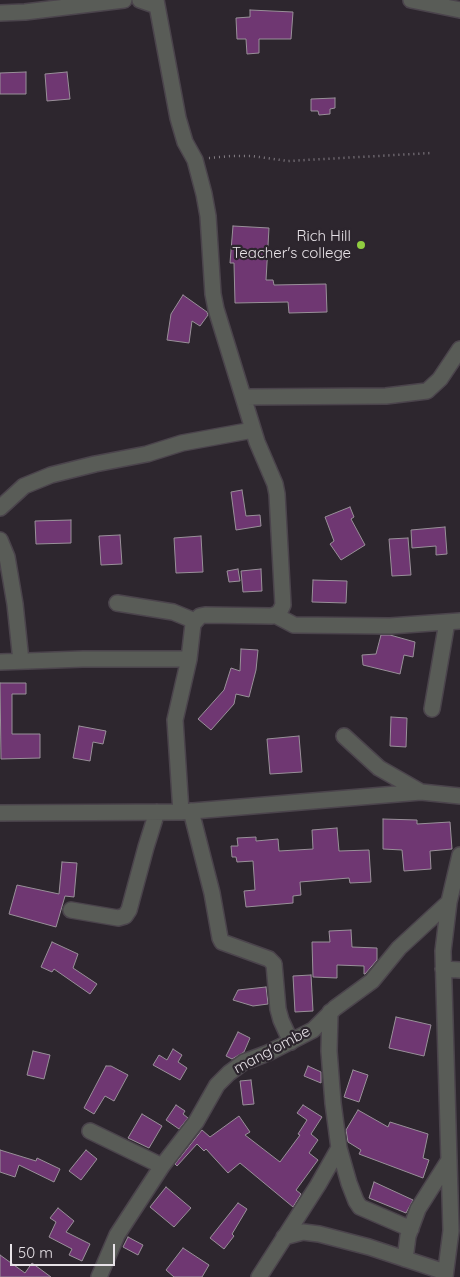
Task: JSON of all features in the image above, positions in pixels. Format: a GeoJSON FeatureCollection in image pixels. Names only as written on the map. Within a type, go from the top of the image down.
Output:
{"type":"FeatureCollection","features":[{"type":"Feature","properties":{"kind":"street"},"geometry":{"type":"LineString","coordinates":[[9,8],[124,0]]}},
{"type":"Feature","properties":{"kind":"street"},"geometry":{"type":"LineString","coordinates":[[140,0],[157,3],[173,99],[185,142],[195,160],[204,194],[208,216],[213,294],[216,309],[262,456],[275,484],[277,494],[282,610],[276,615],[270,616],[205,615],[193,624],[189,659],[175,720],[186,812],[212,893],[220,938],[222,942],[269,959],[274,964],[278,1009],[291,1042]]}},
{"type":"Feature","properties":{"kind":"street"},"geometry":{"type":"LineString","coordinates":[[411,0],[460,10]]}},
{"type":"Feature","properties":{"kind":"street"},"geometry":{"type":"LineString","coordinates":[[244,397],[386,396],[427,390],[440,379],[460,349]]}},
{"type":"Feature","properties":{"kind":"street"},"geometry":{"type":"LineString","coordinates":[[0,508],[24,486],[51,475],[147,454],[182,442],[254,430]]}},
{"type":"Feature","properties":{"kind":"street"},"geometry":{"type":"LineString","coordinates":[[0,540],[7,557],[15,604],[21,661]]}},
{"type":"Feature","properties":{"kind":"street"},"geometry":{"type":"LineString","coordinates":[[117,603],[173,612],[195,621]]}},
{"type":"Feature","properties":{"kind":"street"},"geometry":{"type":"LineString","coordinates":[[276,615],[294,625],[390,626],[454,621],[432,709]]}},
{"type":"Feature","properties":{"kind":"street"},"geometry":{"type":"LineString","coordinates":[[0,662],[189,659]]}},
{"type":"Feature","properties":{"kind":"street"},"geometry":{"type":"LineString","coordinates":[[344,736],[380,768],[421,792]]}},
{"type":"Feature","properties":{"kind":"street"},"geometry":{"type":"LineString","coordinates":[[0,813],[186,812],[421,792],[460,796]]}},
{"type":"Feature","properties":{"kind":"street"},"geometry":{"type":"LineString","coordinates":[[71,910],[118,918],[125,916],[129,910],[157,812]]}},
{"type":"Feature","properties":{"kind":"street"},"geometry":{"type":"LineString","coordinates":[[284,1237],[304,1232],[319,1234],[369,1247],[445,1274],[455,1233],[449,1160],[443,969],[444,931],[460,854]]}},
{"type":"Feature","properties":{"kind":"street","name":"mang'ombe"},"geometry":{"type":"LineString","coordinates":[[100,1277],[117,1235],[162,1166],[196,1122],[217,1085],[244,1062],[268,1053],[313,1030],[330,1012],[372,981],[399,948],[449,902]]}},
{"type":"Feature","properties":{"kind":"street"},"geometry":{"type":"LineString","coordinates":[[443,969],[460,970]]}},
{"type":"Feature","properties":{"kind":"street"},"geometry":{"type":"LineString","coordinates":[[330,1012],[329,1051],[339,1148],[356,1202],[360,1207],[410,1229]]}},
{"type":"Feature","properties":{"kind":"street"},"geometry":{"type":"LineString","coordinates":[[90,1131],[162,1166]]}},
{"type":"Feature","properties":{"kind":"street"},"geometry":{"type":"LineString","coordinates":[[259,1277],[339,1148]]}},
{"type":"Feature","properties":{"kind":"street"},"geometry":{"type":"LineString","coordinates":[[405,1259],[408,1236],[418,1209],[449,1160]]}},
{"type":"Feature","properties":{"kind":"path"},"geometry":{"type":"LineString","coordinates":[[195,160],[245,156],[268,157],[288,161],[431,152]]}},
{"type":"Feature","properties":{"kind":"building"},"geometry":{"type":"Polygon","coordinates":[[[250,10],[293,12],[291,39],[259,39],[259,53],[247,54],[246,39],[237,39],[236,18],[250,17],[250,10]]]}},
{"type":"Feature","properties":{"kind":"building"},"geometry":{"type":"Polygon","coordinates":[[[26,72],[26,94],[0,94],[0,73],[26,72]]]}},
{"type":"Feature","properties":{"kind":"building"},"geometry":{"type":"Polygon","coordinates":[[[67,72],[70,99],[47,101],[45,74],[67,72]]]}},
{"type":"Feature","properties":{"kind":"building"},"geometry":{"type":"Polygon","coordinates":[[[335,98],[335,108],[330,109],[330,114],[319,115],[318,111],[311,111],[311,99],[335,98]]]}},
{"type":"Feature","properties":{"kind":"building"},"geometry":{"type":"Polygon","coordinates":[[[233,226],[269,228],[266,280],[273,280],[274,285],[326,284],[327,312],[289,313],[288,302],[235,303],[234,263],[230,263],[233,226]]]}},
{"type":"Feature","properties":{"kind":"building"},"geometry":{"type":"Polygon","coordinates":[[[183,295],[207,312],[208,315],[200,326],[192,321],[189,343],[167,340],[171,314],[183,295]]]}},
{"type":"Feature","properties":{"kind":"building"},"geometry":{"type":"Polygon","coordinates":[[[242,490],[246,516],[260,515],[261,526],[236,530],[231,492],[242,490]]]}},
{"type":"Feature","properties":{"kind":"building"},"geometry":{"type":"Polygon","coordinates":[[[350,507],[354,517],[351,519],[365,545],[341,560],[330,544],[334,541],[325,517],[350,507]]]}},
{"type":"Feature","properties":{"kind":"building"},"geometry":{"type":"Polygon","coordinates":[[[71,520],[71,543],[36,544],[35,521],[71,520]]]}},
{"type":"Feature","properties":{"kind":"building"},"geometry":{"type":"Polygon","coordinates":[[[445,527],[447,554],[436,555],[436,546],[412,548],[411,530],[445,527]]]}},
{"type":"Feature","properties":{"kind":"building"},"geometry":{"type":"Polygon","coordinates":[[[120,535],[122,564],[101,565],[99,536],[120,535]]]}},
{"type":"Feature","properties":{"kind":"building"},"geometry":{"type":"Polygon","coordinates":[[[201,536],[203,572],[176,573],[174,538],[201,536]]]}},
{"type":"Feature","properties":{"kind":"building"},"geometry":{"type":"Polygon","coordinates":[[[408,538],[411,575],[392,576],[389,539],[408,538]]]}},
{"type":"Feature","properties":{"kind":"building"},"geometry":{"type":"Polygon","coordinates":[[[238,569],[240,581],[229,582],[227,571],[238,569]]]}},
{"type":"Feature","properties":{"kind":"building"},"geometry":{"type":"Polygon","coordinates":[[[261,569],[262,591],[243,592],[241,571],[261,569]]]}},
{"type":"Feature","properties":{"kind":"building"},"geometry":{"type":"Polygon","coordinates":[[[313,580],[347,581],[346,603],[312,602],[313,580]]]}},
{"type":"Feature","properties":{"kind":"building"},"geometry":{"type":"Polygon","coordinates":[[[381,635],[390,635],[415,642],[413,657],[404,655],[400,674],[363,665],[362,655],[376,654],[381,635]]]}},
{"type":"Feature","properties":{"kind":"building"},"geometry":{"type":"Polygon","coordinates":[[[241,649],[258,650],[256,670],[249,697],[236,694],[234,704],[211,730],[198,719],[224,690],[231,668],[240,671],[241,649]]]}},
{"type":"Feature","properties":{"kind":"building"},"geometry":{"type":"Polygon","coordinates":[[[0,683],[26,683],[26,694],[12,694],[12,734],[40,734],[40,758],[1,759],[0,683]]]}},
{"type":"Feature","properties":{"kind":"building"},"geometry":{"type":"Polygon","coordinates":[[[391,717],[407,718],[406,747],[390,746],[391,717]]]}},
{"type":"Feature","properties":{"kind":"building"},"geometry":{"type":"Polygon","coordinates":[[[79,726],[106,731],[103,744],[93,742],[90,761],[73,758],[79,726]]]}},
{"type":"Feature","properties":{"kind":"building"},"geometry":{"type":"Polygon","coordinates":[[[299,736],[302,772],[270,774],[267,739],[299,736]]]}},
{"type":"Feature","properties":{"kind":"building"},"geometry":{"type":"Polygon","coordinates":[[[383,819],[417,820],[417,824],[450,822],[452,849],[430,851],[431,869],[404,871],[402,850],[383,849],[383,819]]]}},
{"type":"Feature","properties":{"kind":"building"},"geometry":{"type":"Polygon","coordinates":[[[337,828],[339,851],[369,850],[371,882],[350,883],[349,878],[300,882],[301,895],[293,896],[293,903],[246,907],[244,891],[255,890],[253,861],[237,862],[236,857],[232,857],[231,846],[238,846],[237,838],[256,837],[256,841],[278,839],[279,851],[313,849],[312,830],[337,828]]]}},
{"type":"Feature","properties":{"kind":"building"},"geometry":{"type":"Polygon","coordinates":[[[62,862],[77,863],[74,897],[65,896],[56,927],[9,914],[17,885],[59,894],[62,862]]]}},
{"type":"Feature","properties":{"kind":"building"},"geometry":{"type":"Polygon","coordinates":[[[351,930],[352,947],[377,948],[377,960],[365,974],[364,966],[337,965],[337,978],[313,977],[312,942],[330,942],[329,931],[351,930]]]}},
{"type":"Feature","properties":{"kind":"building"},"geometry":{"type":"Polygon","coordinates":[[[52,942],[78,954],[73,968],[97,984],[90,994],[54,969],[52,972],[41,967],[52,942]]]}},
{"type":"Feature","properties":{"kind":"building"},"geometry":{"type":"Polygon","coordinates":[[[311,975],[313,1011],[295,1012],[293,976],[311,975]]]}},
{"type":"Feature","properties":{"kind":"building"},"geometry":{"type":"Polygon","coordinates":[[[266,987],[268,1004],[253,1006],[233,1000],[238,990],[266,987]]]}},
{"type":"Feature","properties":{"kind":"building"},"geometry":{"type":"Polygon","coordinates":[[[396,1017],[431,1025],[424,1056],[389,1048],[396,1017]]]}},
{"type":"Feature","properties":{"kind":"building"},"geometry":{"type":"Polygon","coordinates":[[[238,1032],[250,1038],[244,1052],[232,1059],[226,1056],[238,1032]]]}},
{"type":"Feature","properties":{"kind":"building"},"geometry":{"type":"Polygon","coordinates":[[[173,1049],[182,1055],[178,1062],[187,1068],[180,1080],[153,1065],[159,1055],[167,1060],[173,1049]]]}},
{"type":"Feature","properties":{"kind":"building"},"geometry":{"type":"Polygon","coordinates":[[[33,1051],[50,1055],[44,1079],[27,1075],[33,1051]]]}},
{"type":"Feature","properties":{"kind":"building"},"geometry":{"type":"Polygon","coordinates":[[[106,1066],[111,1066],[128,1075],[114,1101],[105,1096],[94,1114],[84,1108],[106,1066]]]}},
{"type":"Feature","properties":{"kind":"building"},"geometry":{"type":"Polygon","coordinates":[[[308,1066],[321,1072],[321,1083],[304,1076],[308,1066]]]}},
{"type":"Feature","properties":{"kind":"building"},"geometry":{"type":"Polygon","coordinates":[[[353,1070],[368,1075],[359,1102],[344,1097],[353,1070]]]}},
{"type":"Feature","properties":{"kind":"building"},"geometry":{"type":"Polygon","coordinates":[[[251,1080],[254,1104],[243,1105],[240,1081],[251,1080]]]}},
{"type":"Feature","properties":{"kind":"building"},"geometry":{"type":"Polygon","coordinates":[[[176,1105],[185,1111],[183,1114],[188,1118],[179,1129],[166,1120],[176,1105]]]}},
{"type":"Feature","properties":{"kind":"building"},"geometry":{"type":"Polygon","coordinates":[[[303,1105],[322,1117],[311,1134],[318,1140],[309,1153],[318,1160],[296,1190],[301,1194],[293,1207],[240,1163],[228,1173],[206,1149],[204,1151],[197,1144],[177,1166],[175,1164],[202,1130],[210,1137],[239,1116],[250,1132],[245,1135],[280,1162],[300,1135],[298,1134],[307,1120],[297,1113],[303,1105]]]}},
{"type":"Feature","properties":{"kind":"building"},"geometry":{"type":"Polygon","coordinates":[[[358,1110],[388,1127],[390,1122],[428,1134],[423,1158],[429,1160],[423,1178],[359,1154],[361,1150],[348,1142],[346,1130],[358,1110]]]}},
{"type":"Feature","properties":{"kind":"building"},"geometry":{"type":"Polygon","coordinates":[[[142,1114],[162,1126],[149,1148],[128,1138],[142,1114]]]}},
{"type":"Feature","properties":{"kind":"building"},"geometry":{"type":"Polygon","coordinates":[[[0,1150],[36,1161],[37,1158],[60,1169],[54,1182],[19,1165],[15,1177],[0,1172],[0,1150]]]}},
{"type":"Feature","properties":{"kind":"building"},"geometry":{"type":"Polygon","coordinates":[[[86,1150],[97,1159],[81,1180],[69,1171],[86,1150]]]}},
{"type":"Feature","properties":{"kind":"building"},"geometry":{"type":"Polygon","coordinates":[[[374,1182],[413,1200],[406,1213],[369,1198],[374,1182]]]}},
{"type":"Feature","properties":{"kind":"building"},"geometry":{"type":"Polygon","coordinates":[[[166,1187],[191,1208],[174,1227],[150,1207],[166,1187]]]}},
{"type":"Feature","properties":{"kind":"building"},"geometry":{"type":"Polygon","coordinates":[[[238,1203],[247,1209],[232,1234],[234,1236],[224,1249],[210,1238],[238,1203]]]}},
{"type":"Feature","properties":{"kind":"building"},"geometry":{"type":"Polygon","coordinates":[[[58,1208],[74,1221],[66,1232],[90,1244],[82,1261],[69,1255],[72,1249],[49,1237],[56,1222],[50,1218],[58,1208]]]}},
{"type":"Feature","properties":{"kind":"building"},"geometry":{"type":"Polygon","coordinates":[[[128,1237],[143,1245],[138,1255],[123,1247],[128,1237]]]}},
{"type":"Feature","properties":{"kind":"building"},"geometry":{"type":"Polygon","coordinates":[[[183,1248],[209,1265],[202,1277],[174,1277],[166,1270],[183,1248]]]}},
{"type":"Feature","properties":{"kind":"building"},"geometry":{"type":"Polygon","coordinates":[[[0,1255],[25,1273],[32,1263],[51,1277],[0,1277],[0,1255]]]}},
{"type":"Feature","properties":{"kind":"place","name":"Rich Hill Teacher's college"},"geometry":{"type":"Point","coordinates":[361,245]}}]}
